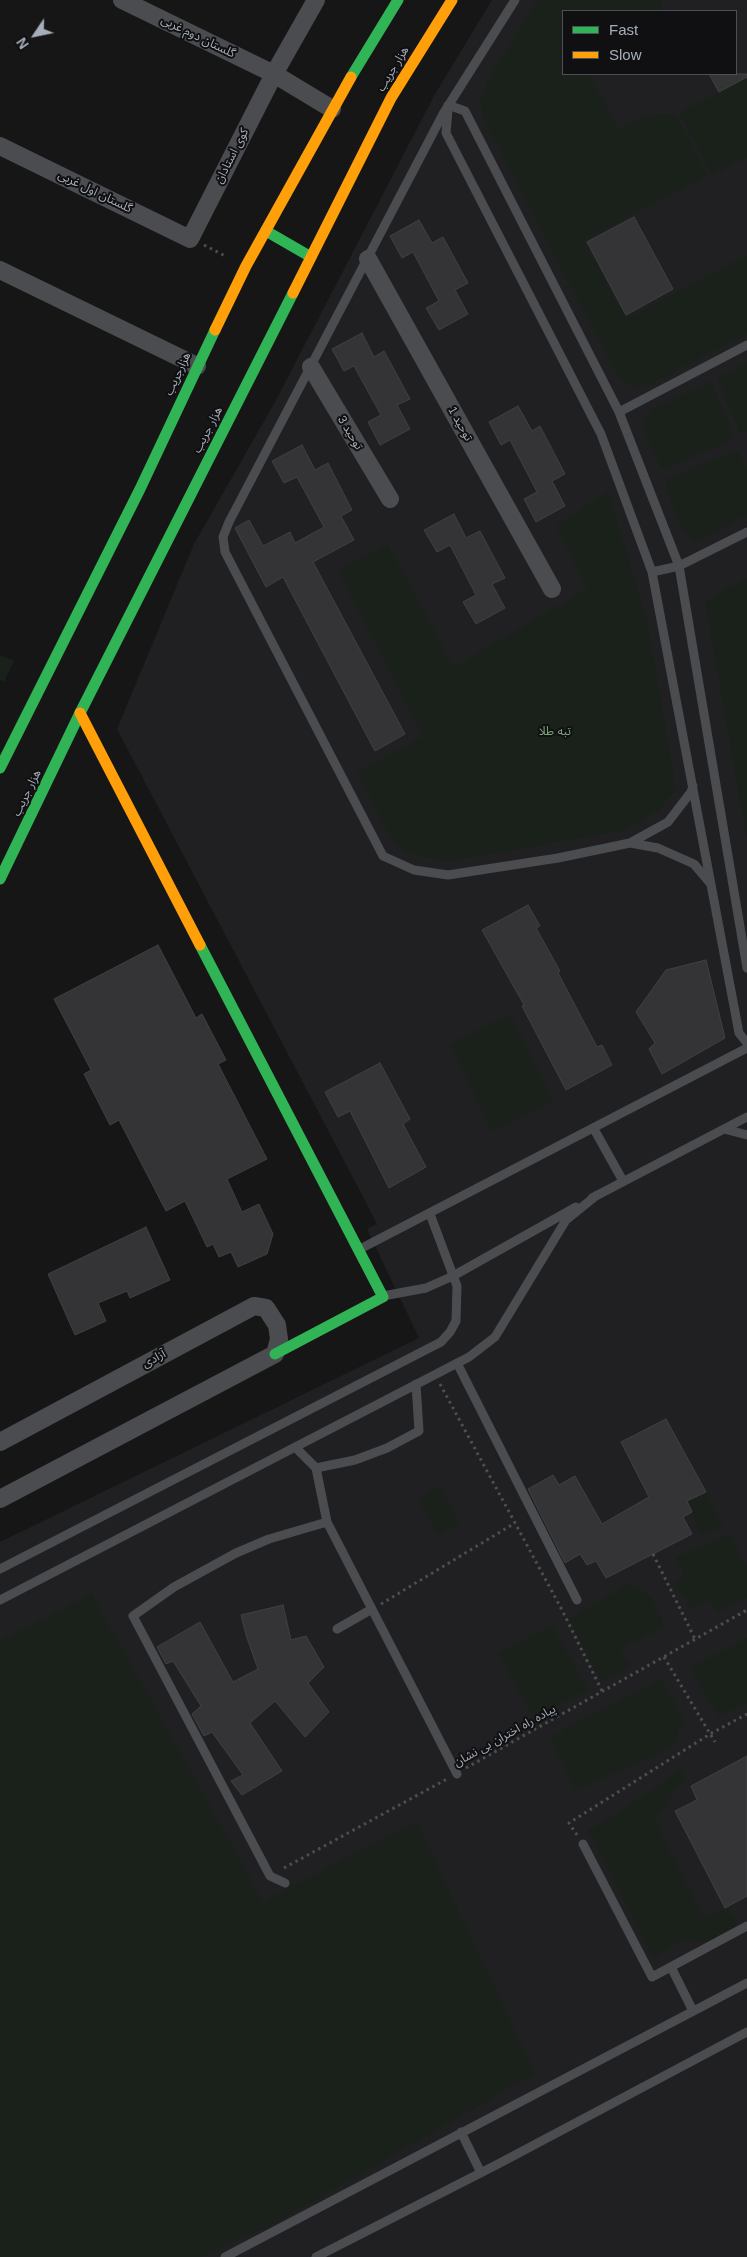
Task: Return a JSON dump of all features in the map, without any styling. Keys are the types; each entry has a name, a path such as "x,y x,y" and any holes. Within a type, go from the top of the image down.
{"main road":[{"name":"هزارجریب","path":"0,768 140,489 246,266 332,109 398,0"},
{"name":"هزار جریب","path":"0,879 80,713 391,98 452,0"},
{"path":"266,230 311,257"},
{"path":"80,713 383,1296 275,1354"}],"street":[{"name":"گلستان دوم غربی","path":"122,0 274,74"},
{"name":"کوی استادان","path":"190,239 274,74 316,0"},
{"path":"274,74 332,109"},
{"name":"گلستان اول غربی","path":"0,146 190,239"},
{"name":"توحید 1","path":"368,259 552,589"},
{"path":"0,270 197,366"},
{"name":"توحید 3","path":"311,368 390,499"},
{"name":"آزادی","path":"0,1442 254,1306 266,1308 277,1325 279,1339 275,1354"},
{"path":"0,1499 275,1354"}],"lane":[{"path":"515,0 448,105 229,522 223,537 225,552 383,856 414,870 448,875 558,858 630,843 668,822 691,792 693,786"},
{"path":"448,105 465,111 619,412 679,566 747,968"},
{"path":"448,105 446,133 601,434 652,572 739,1033 747,1043"},
{"path":"619,412 747,345"},
{"path":"652,572 679,566 747,532"},
{"path":"630,843 658,848 694,864 711,885"},
{"path":"360,1249 747,1048"},
{"path":"383,1296 426,1288 453,1276 597,1195 747,1117"},
{"path":"594,1129 623,1181"},
{"path":"724,1129 747,1135"},
{"path":"0,1600 457,1364 495,1337 566,1220 597,1195"},
{"path":"0,1568 442,1342 456,1321 457,1286 430,1214"},
{"path":"457,1364 577,1600"},
{"path":"316,1468 356,1460 387,1448 419,1431 416,1384"},
{"path":"295,1447 316,1468 327,1522 457,1774"},
{"path":"285,1883 270,1876 133,1616 174,1587 236,1553 270,1539 327,1522"},
{"path":"337,1629 372,1609"},
{"path":"583,1844 652,1977 747,1926"},
{"path":"671,1967 693,2011"},
{"path":"225,2257 747,1983"},
{"path":"316,2257 481,2173 747,2032"},
{"path":"461,2132 481,2173"}],"path":[{"path":"190,239 246,266"},
{"path":"435,1375 562,1610 602,1692"},
{"path":"372,1609 515,1523"},
{"path":"653,1554 695,1639"},
{"name":"پیاده راه اختران بی نشان","path":"270,1876 457,1774 747,1610"},
{"path":"664,1657 715,1742"},
{"path":"583,1844 569,1823 710,1734 747,1714"}],"shaded area":[{"path":"492,0 747,0 747,2257 0,2257 0,1542 419,1338 367,1229 377,1224 117,729 194,544 275,402 435,94"}],"green space":[{"path":"537,0 661,0 660,10 562,10 562,75 590,75 619,129 641,118 662,114 676,115 708,175 584,240 626,319 747,255 747,334 648,385 635,388 622,380 615,371 484,121 480,99 488,80"},
{"path":"745,78 747,81 747,157 712,176 679,113"},
{"path":"747,363 747,432 743,434 740,433 717,378"},
{"path":"711,381 733,434 731,440 664,469 661,468 644,432 644,422 651,410"},
{"path":"734,451 739,452 747,470 747,514 701,540 694,541 682,530 665,486 668,479"},
{"name":"تبه طلا","path":"608,492 647,619 676,789 660,809 624,830 446,862 415,855 394,844 357,773 423,736 338,571 388,544 454,667 587,589 556,525"},
{"path":"747,578 747,840 705,601"},
{"path":"0,655 14,661 4,682 0,680"},
{"path":"510,1014 553,1100 492,1131 450,1044"},
{"path":"440,1485 459,1523 438,1534 418,1500"},
{"path":"706,1492 724,1527 700,1533 687,1501"},
{"path":"730,1535 747,1567 747,1598 717,1612 710,1601 692,1610 674,1583 684,1576 676,1557"},
{"path":"629,1584 651,1597 665,1626 620,1650 632,1666 601,1681 568,1619"},
{"path":"92,1594 263,1901 417,1822 535,2073 272,2225 199,2257 0,2257 0,1641"},
{"path":"552,1625 588,1690 533,1718 499,1653"},
{"path":"747,1638 747,1703 719,1717 689,1667"},
{"path":"661,1679 686,1724 679,1730 673,1747 575,1791 550,1737"},
{"path":"679,1768 685,1777 655,1821 704,1918 728,1908 739,1924 705,1942 684,1940 653,1957 588,1831 652,1791"}],"building":[{"path":"747,74 747,77 719,92 710,75"},
{"path":"634,217 673,289 626,315 587,242"},
{"path":"419,220 432,243 443,237 468,283 455,290 468,314 439,330 426,308 439,301 413,252 402,258 390,236"},
{"path":"362,333 374,357 384,351 410,399 397,405 410,429 380,445 368,422 381,415 354,366 344,371 332,349"},
{"path":"518,406 532,431 540,426 565,474 552,481 565,506 536,522 524,499 537,492 510,440 501,445 489,422"},
{"path":"302,445 315,470 328,463 352,510 341,516 354,540 313,562 405,734 375,751 283,577 266,587 235,528 249,520 263,546 290,532 295,543 324,527 297,477 284,483 272,461"},
{"path":"454,514 466,538 480,531 505,578 492,584 505,608 476,624 463,602 476,595 450,545 437,552 424,530"},
{"path":"528,905 540,926 536,928 560,971 558,973 597,1047 602,1045 612,1065 566,1090 522,1006 524,1005 482,930"},
{"path":"158,945 196,1018 202,1014 226,1060 218,1064 267,1159 227,1179 242,1212 259,1204 273,1234 267,1254 238,1267 231,1252 219,1257 213,1244 207,1247 185,1201 166,1211 119,1120 110,1125 84,1074 91,1070 54,999"},
{"path":"706,960 725,1038 662,1074 649,1049 655,1043 636,1012 666,970"},
{"path":"380,1063 410,1119 403,1124 426,1167 389,1188 350,1111 338,1117 325,1092"},
{"path":"146,1227 170,1280 130,1298 127,1291 98,1303 106,1321 75,1335 48,1274"},
{"path":"666,1419 706,1492 687,1501 692,1512 683,1517 692,1534 606,1578 596,1561 587,1565 580,1554 565,1563 528,1489 553,1475 559,1485 575,1476 602,1524 649,1497 621,1442"},
{"path":"283,1605 291,1640 306,1636 324,1667 308,1683 329,1712 305,1737 275,1701 250,1723 282,1771 242,1795 231,1781 243,1775 212,1732 204,1736 192,1714 201,1706 173,1661 166,1664 157,1647 200,1622 233,1682 258,1669 241,1615"},
{"path":"747,1756 747,1896 725,1908 675,1811 697,1800 691,1786"}],"traffic: fast":[{"path":"351,77 398,0"},
{"path":"266,231 311,257"},
{"path":"0,879 80,713 293,293"},
{"path":"0,768 140,489 215,330"},
{"path":"200,945 383,1297 275,1354"}],"traffic: slow":[{"path":"293,293 391,98 452,0"},
{"path":"215,330 246,266 351,77"},
{"path":"80,713 200,945"}]}
